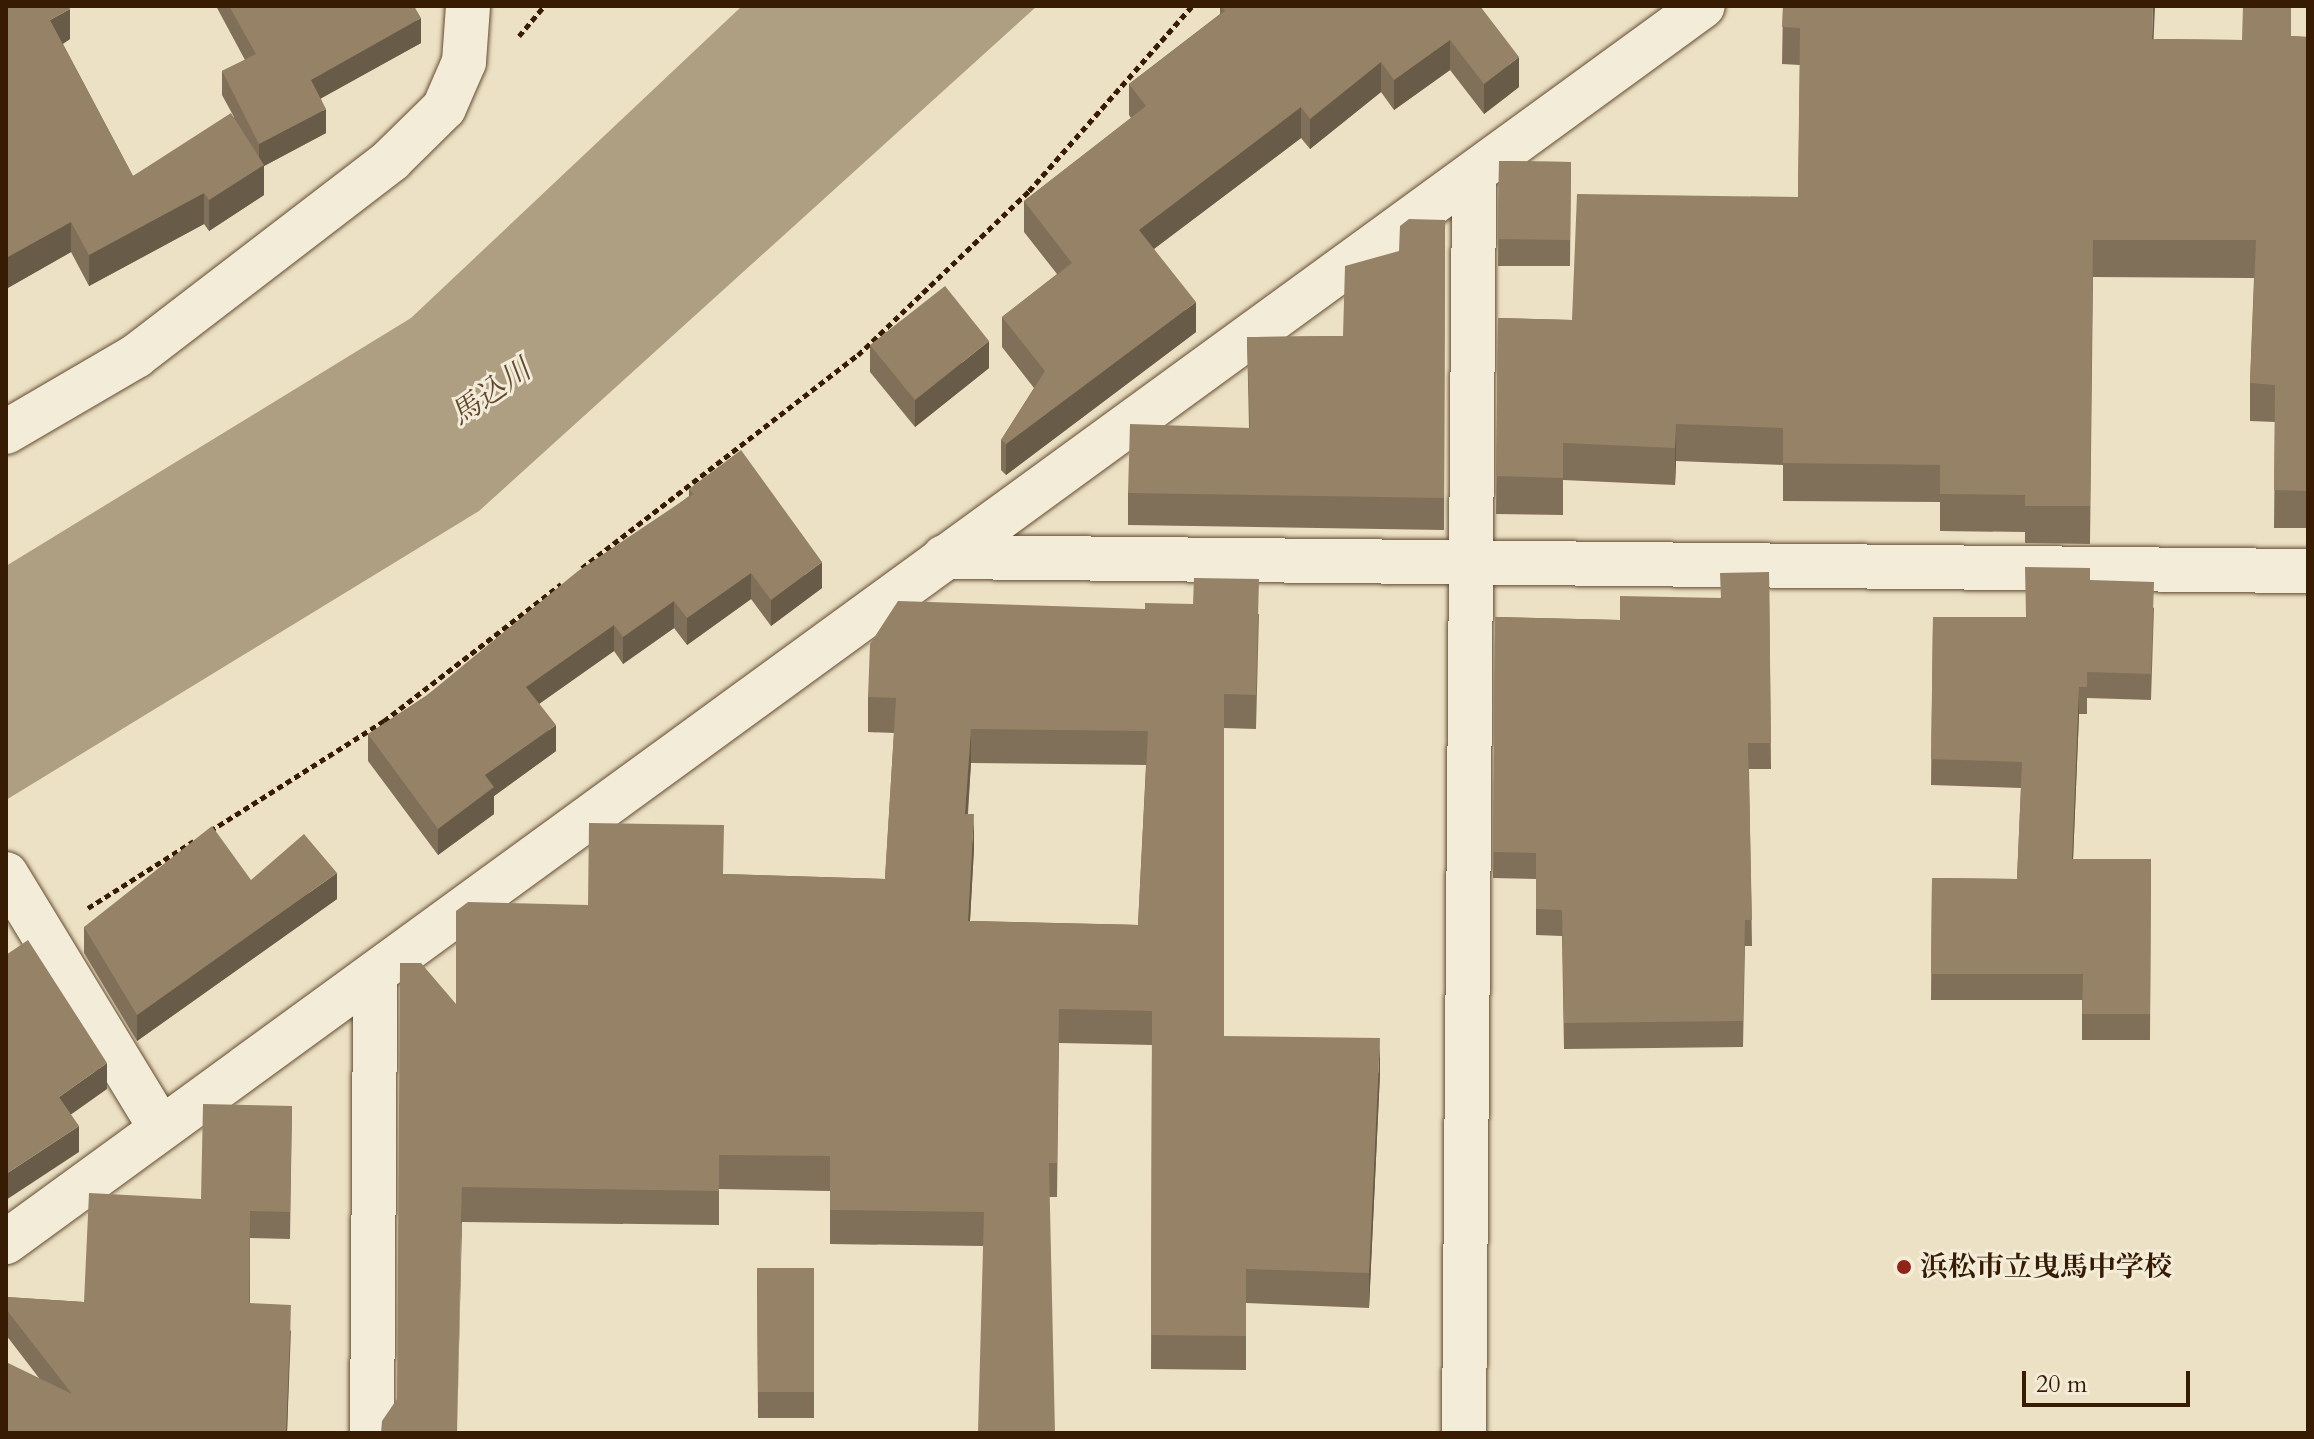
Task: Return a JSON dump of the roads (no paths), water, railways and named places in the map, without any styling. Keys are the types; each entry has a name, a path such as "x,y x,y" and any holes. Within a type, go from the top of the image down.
{"street":[{"path":"6,432 136,356 391,160 444,108 464,62 468,6"},
{"path":"6,1242 1703,6"},
{"path":"1464,1433 1474,174"},
{"path":"944,557 1470,565 2308,571"},
{"path":"6,874 35,931 160,1127"},
{"path":"372,1433 375,974"}],"water":[{"name":"馬込川","path":"742,6 1037,6 479,511 6,800 6,566 411,318"}],"place":[{"name":"浜松市立曳馬中学校","path":"1904,1267"}]}
